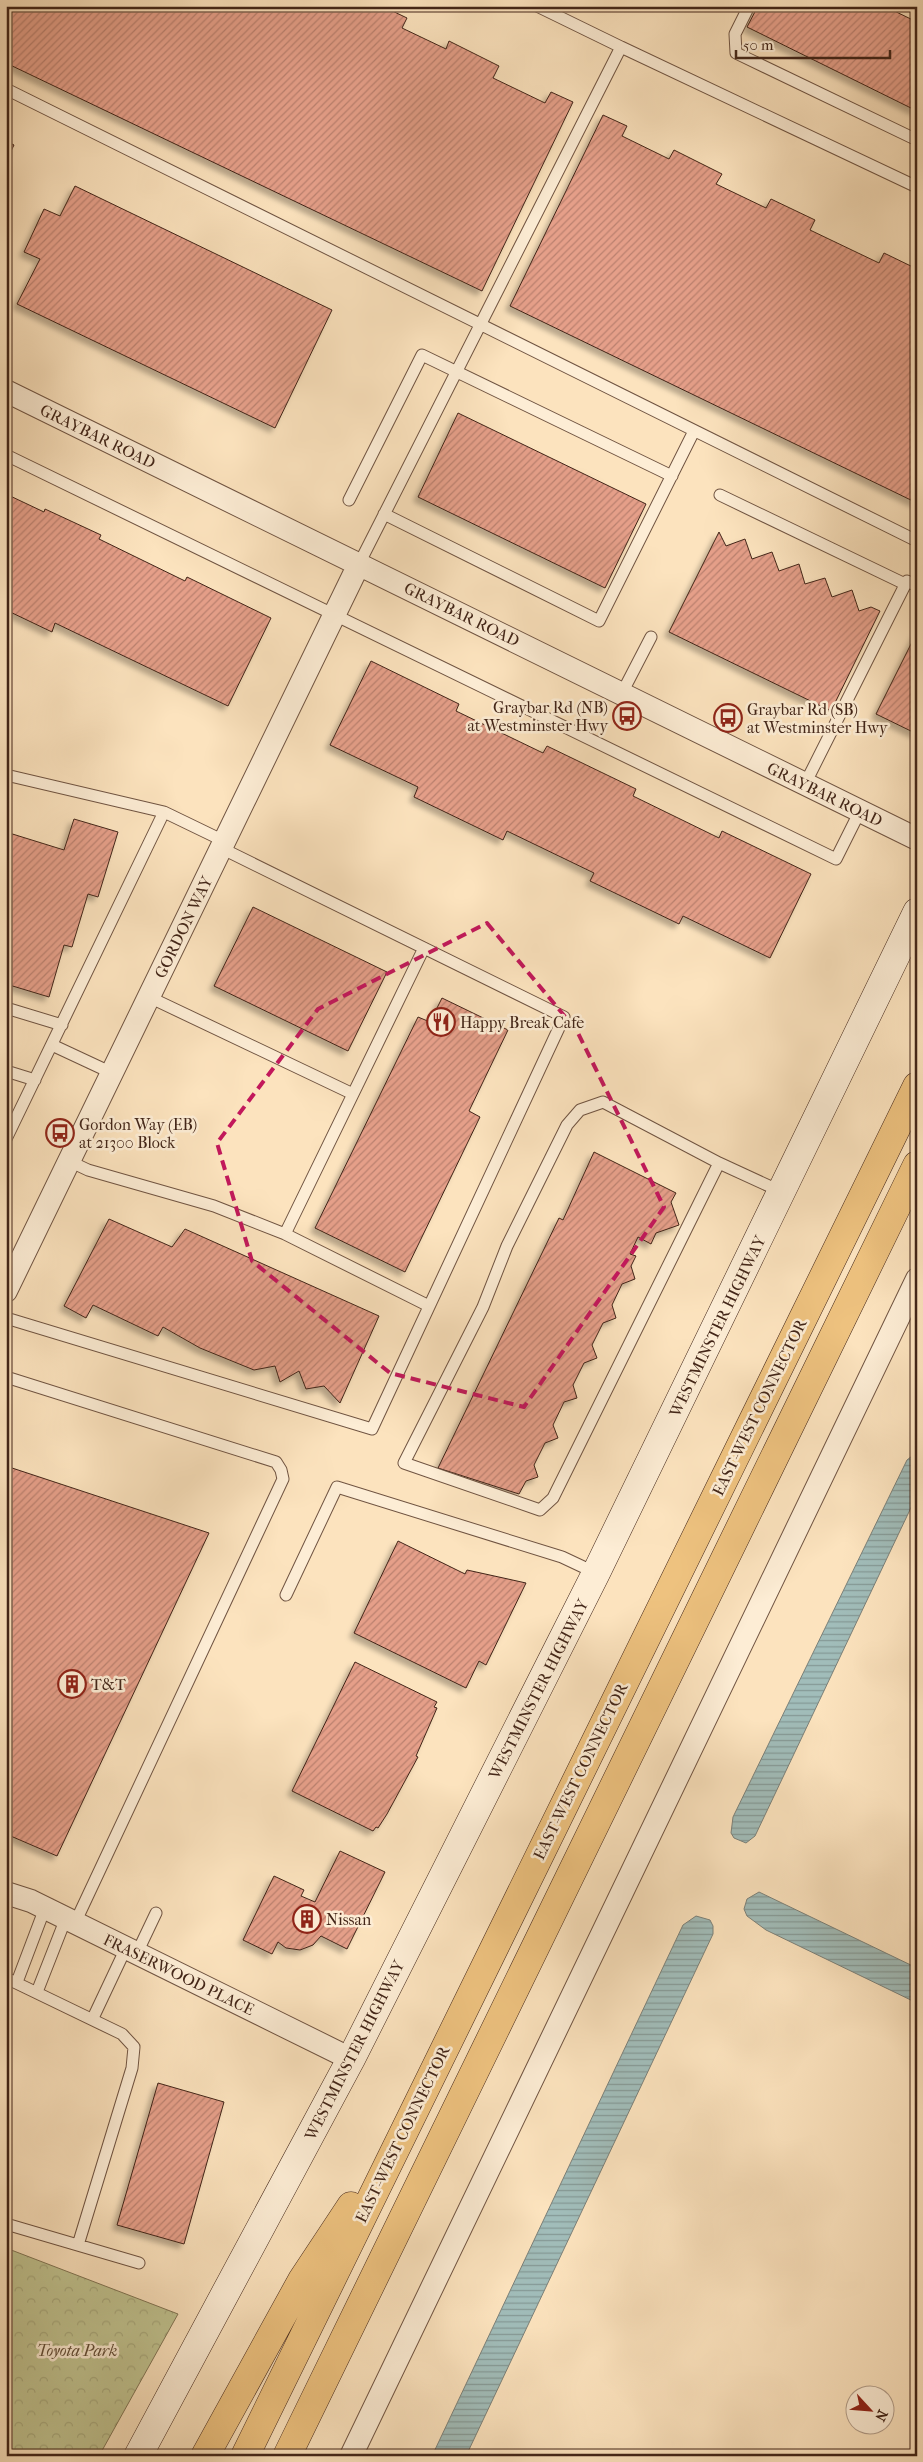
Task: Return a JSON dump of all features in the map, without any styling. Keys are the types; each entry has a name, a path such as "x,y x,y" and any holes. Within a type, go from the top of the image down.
{"highway":[{"name":"EAST-WEST CONNECTOR","path":"245,2456 917,1086"},
{"path":"287,2456 917,1165"},
{"path":"205,2456 302,2280 416,2106"}],"main road":[{"name":"WESTMINSTER HIGHWAY","path":"138,2456 351,2059 596,1573 917,912"}],"street":[{"name":"GRAYBAR ROAD","path":"6,391 917,839"},
{"name":"GORDON WAY","path":"6,1291 359,564"},
{"path":"351,2456 917,1279"},
{"name":"FRASERWOOD PLACE","path":"6,1893 70,1920 351,2059"}],"lane":[{"path":"537,6 917,187"},
{"path":"749,6 735,34 736,53 917,140"},
{"path":"359,564 620,47"},
{"path":"6,89 917,541"},
{"path":"349,500 422,355 672,476"},
{"path":"384,514 599,621 694,431"},
{"path":"6,455 836,859 860,811"},
{"path":"720,495 911,585 805,784"},
{"path":"622,693 651,637"},
{"path":"6,775 164,812 223,845 564,1017 372,1429 6,1318"},
{"path":"6,1139 164,812"},
{"path":"285,1234 424,948"},
{"path":"148,998 353,1094"},
{"path":"6,1008 62,1025"},
{"path":"52,1045 112,1073"},
{"path":"6,1071 35,1080"},
{"path":"719,1163 553,1498 540,1510 404,1463 483,1307 507,1246 567,1124 580,1110 603,1102 719,1163 782,1192"},
{"path":"69,1161 88,1170 214,1206 285,1234 429,1306"},
{"path":"6,1377 276,1462 281,1470 283,1479 37,1992"},
{"path":"286,1595 337,1487 562,1557 596,1573"},
{"path":"45,1908 12,1980 93,2018 122,2034 134,2047 132,2068 78,2245"},
{"path":"93,2018 131,1951 156,1913"},
{"path":"6,2224 139,2263"}],"highlighted area":[{"path":"487,923 577,1031 664,1207 524,1407 390,1373 252,1261 217,1143 318,1009"}],"green space":[{"name":"Toyota Park","path":"6,2248 178,2314 99,2456 6,2456"}],"water":[{"path":"912,1456 917,1456 917,1495 755,1836 746,1843 734,1838 731,1833 733,1817 907,1460"},
{"path":"759,1892 917,1968 917,2003 766,1930 747,1916 744,1909 747,1899"},
{"path":"696,1916 710,1920 713,1926 713,1934 466,2456 432,2456 683,1925"}],"building":[{"path":"6,6 382,6 407,18 402,28 446,49 449,41 499,66 493,78 545,103 551,92 573,102 482,291 6,63"},
{"path":"758,6 884,6 917,22 917,111 747,27"},
{"path":"603,115 627,126 622,136 669,159 674,150 722,174 716,184 766,208 771,199 815,220 810,230 879,263 884,253 917,269 917,503 510,306"},
{"path":"6,141 14,145 6,161"},
{"path":"75,186 332,310 275,428 17,304 40,259 24,252 44,209 60,216"},
{"path":"458,413 646,504 605,588 418,497"},
{"path":"6,494 44,512 45,509 101,535 99,539 185,581 187,577 271,618 228,706 55,623 52,632 6,610"},
{"path":"719,532 726,546 745,539 752,559 772,552 779,571 799,564 805,584 825,578 832,597 852,590 859,611 871,607 880,611 831,711 669,632"},
{"path":"917,632 917,734 876,714"},
{"path":"371,661 459,704 456,711 543,753 547,746 636,789 633,796 719,838 722,831 811,874 770,958 683,916 679,924 590,881 594,873 507,831 503,840 414,797 418,787 330,745"},
{"path":"74,819 118,832 98,897 88,894 72,947 64,945 49,997 6,984 6,832 64,850"},
{"path":"253,907 387,972 348,1051 214,986"},
{"path":"442,998 508,1030 469,1111 480,1117 405,1272 315,1228 418,1017 430,1022"},
{"path":"594,1152 676,1193 671,1202 679,1225 656,1233 651,1244 638,1237 630,1254 636,1256 631,1266 635,1279 622,1284 612,1305 616,1318 603,1323 592,1345 597,1358 584,1363 573,1385 577,1398 564,1402 553,1425 558,1438 545,1443 534,1465 538,1477 526,1481 519,1494 438,1468 559,1218 563,1220"},
{"path":"109,1219 172,1247 185,1229 379,1316 340,1403 324,1386 306,1389 299,1371 280,1382 275,1366 254,1370 200,1348 163,1327 158,1336 93,1305 86,1318 64,1306"},
{"name":"T&T","path":"6,1466 209,1533 57,1856 6,1834"},
{"path":"398,1541 465,1574 467,1570 526,1583 486,1665 479,1661 466,1688 354,1633"},
{"path":"355,1662 437,1702 434,1707 437,1708 416,1756 418,1757 387,1814 378,1828 376,1827 373,1831 292,1791"},
{"name":"Nissan","path":"340,1851 385,1872 347,1949 321,1936 313,1945 300,1950 286,1948 278,1942 272,1954 243,1940 274,1876 304,1890 301,1896 315,1902"},
{"path":"158,2083 224,2102 184,2244 117,2225"}],"place":[{"name":"Graybar Rd (NB) at Westminster Hwy","path":"627,716"},
{"name":"Graybar Rd (SB) at Westminster Hwy","path":"728,718"},
{"name":"Happy Break Cafe","path":"441,1022"},
{"name":"Gordon Way (EB) at 21300 Block","path":"60,1133"},
{"name":"T&T","path":"72,1684"},
{"name":"Nissan","path":"307,1919"}]}
